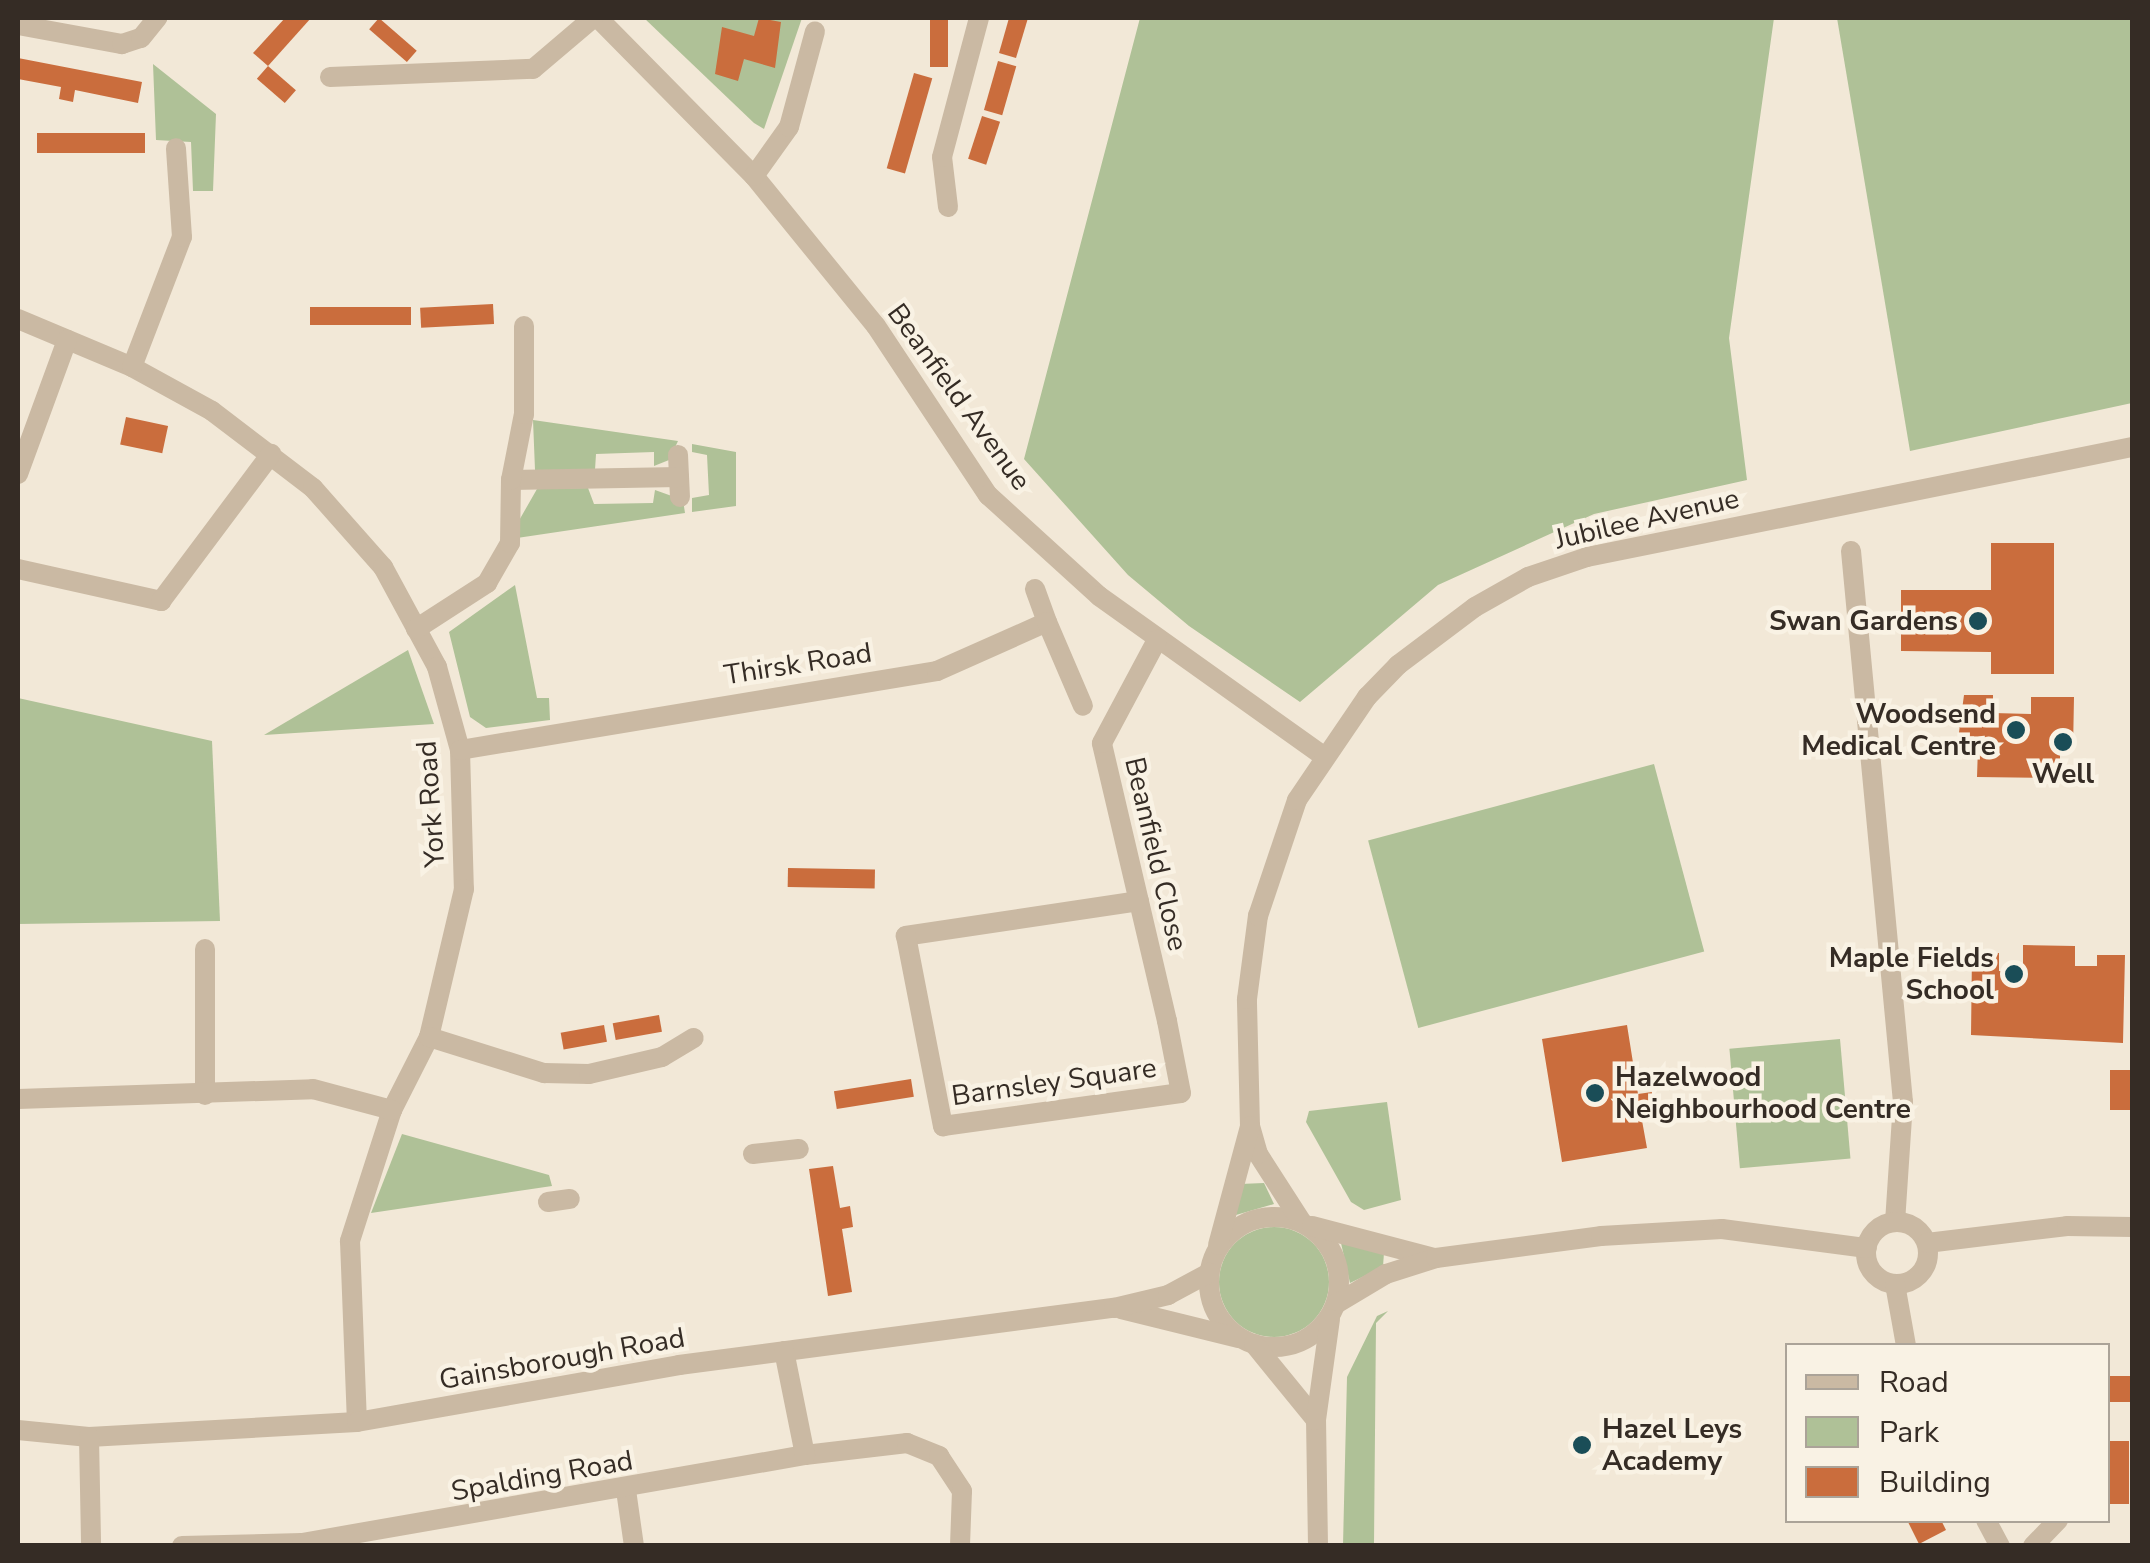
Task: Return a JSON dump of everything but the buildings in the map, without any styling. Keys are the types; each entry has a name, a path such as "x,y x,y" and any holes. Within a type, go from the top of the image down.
{"street":[{"path":"18,25 122,44 141,38 157,18"},
{"path":"330,77 533,69 596,18"},
{"name":"Beanfield Avenue","path":"596,18 754,176 876,326 988,495 1044,549 1158,640 1323,756"},
{"path":"948,208 942,157 979,18"},
{"path":"754,176 789,127 815,31"},
{"path":"132,367 182,237 176,148"},
{"name":"York Road","path":"18,319 132,367 212,411 271,454 350,522 437,667 460,750 464,889 428,1038 392,1110 350,1241 357,1422"},
{"path":"416,629 486,584 510,543 511,480 524,414 524,326"},
{"path":"18,474 67,340"},
{"name":"Jubilee Avenue","path":"1304,1223 1258,1154 1250,1126 1248,999 1258,916 1276,850 1323,756 1398,665 1528,577 1654,540 2132,446"},
{"path":"18,569 161,601 271,454"},
{"path":"511,480 679,476"},
{"path":"1851,551 1904,1102 1895,1222"},
{"path":"1035,589 1082,706"},
{"name":"Thirsk Road","path":"460,750 937,670 1047,622"},
{"name":"Beanfield Close","path":"1158,640 1102,743 1182,1093"},
{"name":"Barnsley Square","path":"1139,901 906,936 943,1126 1182,1093"},
{"path":"205,949 205,1095"},
{"path":"428,1038 544,1073 589,1074 662,1057 694,1038"},
{"path":"18,1099 313,1089 392,1110"},
{"name":"Jubilee Avenue","path":"1218,1248 1250,1126"},
{"path":"753,1154 800,1149"},
{"path":"548,1202 570,1199"},
{"path":"1316,1420 1247,1341 1218,1317 1209,1274 1218,1248 1246,1222 1264,1217 1304,1223 1436,1258"},
{"path":"1895,1284 1922,1272 1927,1243 1914,1227 1895,1222 1876,1230 1867,1248 1870,1268 1895,1284 1905,1343"},
{"path":"1304,1223 1336,1260 1334,1308 1316,1420 1318,1546"},
{"path":"1927,1243 2067,1226 2132,1227"},
{"path":"1247,1341 1305,1340 1334,1308 1386,1274 1436,1258 1601,1236 1722,1229 1867,1248"},
{"name":"Gainsborough Road","path":"18,1430 88,1438 357,1422 784,1352 1114,1308 1168,1295 1209,1274"},
{"name":"Gainsborough Road","path":"1114,1308 1247,1341"},
{"path":"784,1352 805,1455"},
{"path":"88,1438 91,1546"},
{"name":"Spalding Road","path":"182,1546 302,1544 626,1490 805,1455 907,1443 939,1456 962,1491 960,1546"},
{"path":"626,1490 634,1546"},
{"path":"1988,1523 2000,1546"},
{"path":"2033,1546 2055,1523"}],"green space":[{"path":"644,18 802,18 764,129 754,123"},
{"path":"1140,18 1774,18 1729,338 1747,480 1594,514 1438,585 1300,702 1189,626 1128,575 1024,459"},
{"path":"1837,18 2132,18 2132,403 1910,451"},
{"path":"153,64 216,114 213,191 193,191 191,142 156,140"},
{"path":"533,420 678,441 669,460 654,466 654,452 596,454 595,470 535,470"},
{"path":"692,444 736,452 736,506 692,512 692,498 709,495 707,455 692,452"},
{"path":"588,488 594,504 653,503 655,490 683,500 685,513 517,538 517,524 537,489"},
{"path":"515,585 537,698 549,698 550,720 486,728 470,717 449,632"},
{"path":"408,650 434,724 264,735"},
{"path":"18,698 212,741 220,921 18,924"},
{"path":"1654,764 1704,951 1418,1028 1368,841"},
{"path":"1840,1039 1850,1159 1740,1168 1729,1049"},
{"path":"1387,1102 1401,1200 1364,1210 1351,1202 1306,1122 1309,1111"},
{"path":"402,1134 549,1175 552,1186 371,1213"},
{"path":"1264,1183 1274,1204 1236,1215 1240,1184"},
{"path":"1274,1227 1295,1232 1313,1243 1324,1261 1329,1282 1324,1303 1313,1321 1295,1332 1274,1337 1253,1332 1235,1321 1224,1303 1219,1282 1224,1261 1235,1243 1253,1232"},
{"path":"1341,1243 1384,1252 1383,1267 1350,1283"},
{"path":"1388,1311 1376,1323 1374,1545 1343,1545 1347,1377 1377,1316"}],"place":[{"name":"Swan Gardens","path":"1978,621"},
{"name":"Woodsend Medical Centre","path":"2016,730"},
{"name":"Well","path":"2063,742"},
{"name":"Maple Fields School","path":"2014,974"},
{"name":"Hazelwood Neighbourhood Centre","path":"1595,1093"},
{"name":"Hazel Leys Academy","path":"1582,1445"}]}
